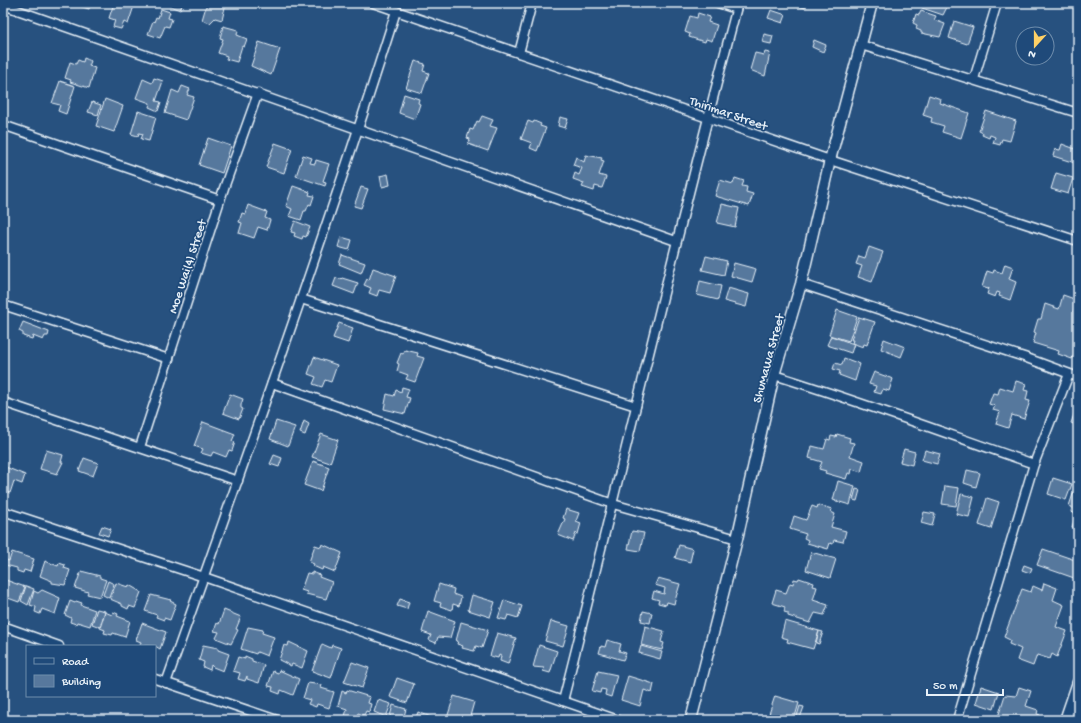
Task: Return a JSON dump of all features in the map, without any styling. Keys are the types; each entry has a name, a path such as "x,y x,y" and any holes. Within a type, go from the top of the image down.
{"street":[{"name":"Thirimar Street","path":"373,3 830,160 1078,241"},
{"path":"519,53 532,3"},
{"path":"563,701 613,504 707,117 737,6 718,3"},
{"name":"ShuMaWa Street","path":"691,720 737,539 774,375 801,284 830,160 872,3"},
{"path":"974,79 997,3"},
{"path":"3,5 258,93 676,241"},
{"path":"166,683 301,299 359,129 396,11"},
{"path":"861,45 974,79 1078,113"},
{"name":"Moe Wai(4) Street","path":"140,447 220,200 258,93"},
{"path":"3,125 220,200"},
{"path":"801,284 1024,357 1078,377"},
{"path":"301,299 636,406"},
{"path":"3,305 169,359"},
{"path":"957,720 1034,464 1069,374"},
{"path":"774,375 855,400 917,424 1034,464"},
{"path":"272,383 613,504 737,539"},
{"path":"3,402 238,481"},
{"path":"3,511 204,577 618,720"},
{"path":"3,626 56,645"},
{"path":"156,679 277,720"},
{"path":"1065,720 1078,682"}],"building":[{"path":"76,3 91,3 89,9 76,5"},
{"path":"114,3 135,3 128,24 124,22 121,29 113,27 115,20 109,18"},
{"path":"167,3 183,3 180,10 167,5"},
{"path":"207,3 226,3 222,20 215,18 210,23 202,20"},
{"path":"787,3 806,3 805,8"},
{"path":"923,3 949,3 943,15 922,8"},
{"path":"161,9 170,12 168,18 172,19 169,27 165,26 160,38 148,34 153,21 154,22 156,17 158,18"},
{"path":"771,10 786,15 783,23 768,18"},
{"path":"921,11 936,16 934,20 945,24 940,37 921,33 921,31 916,29 917,25 913,23 916,14 919,15"},
{"path":"698,13 710,17 708,22 717,25 712,41 706,39 705,42 689,37 690,34 685,32 690,16 697,18"},
{"path":"954,21 973,27 967,44 949,38"},
{"path":"223,26 238,30 237,35 247,39 244,47 242,46 237,62 226,59 227,56 218,53 223,39 220,38"},
{"path":"764,34 773,36 771,44 762,42"},
{"path":"814,40 826,45 823,52 812,47"},
{"path":"259,42 280,49 271,75 251,66"},
{"path":"765,52 770,53 765,76 750,70 755,53 764,55"},
{"path":"84,58 91,61 89,66 95,68 89,88 70,82 71,80 65,78 70,62 76,64 78,60 83,62"},
{"path":"415,61 425,64 423,71 429,73 422,93 406,88"},
{"path":"154,78 163,81 156,101 161,102 158,111 149,107 150,103 136,98 143,79 152,83"},
{"path":"60,81 75,86 66,114 58,111 60,105 52,103"},
{"path":"182,86 190,89 187,95 194,97 186,120 165,113 172,90 179,93"},
{"path":"404,94 419,99 418,103 420,104 415,119 399,113"},
{"path":"929,95 941,99 940,103 969,113 961,138 942,132 944,126 931,122 932,118 923,115"},
{"path":"105,99 123,106 114,132 96,126"},
{"path":"92,102 101,105 98,115 88,112"},
{"path":"138,111 156,117 149,141 141,139 143,134 139,133 138,136 131,134"},
{"path":"986,111 1016,121 1010,141 1002,139 1000,145 993,143 995,137 990,135 989,138 982,135 983,133 979,131"},
{"path":"482,116 493,120 490,126 497,128 488,151 468,144 470,139 467,138 470,129 473,130 477,121 479,122"},
{"path":"560,117 568,119 565,128 558,126"},
{"path":"528,121 533,123 534,121 541,124 540,126 546,128 537,151 530,148 532,143 521,139"},
{"path":"208,138 231,146 222,173 199,165"},
{"path":"275,143 292,149 284,173 266,167"},
{"path":"1062,144 1078,150 1075,163 1053,156 1055,149 1060,150"},
{"path":"303,155 312,158 310,163 315,164 316,160 329,164 323,181 326,182 325,186 296,176"},
{"path":"586,155 602,158 601,160 604,161 599,175 606,177 602,188 595,186 594,191 582,187 584,183 573,179 575,173 579,175 582,168 573,165 576,157 584,162"},
{"path":"1056,173 1073,178 1068,194 1051,189"},
{"path":"388,174 390,185 382,187 380,176"},
{"path":"735,178 744,181 742,186 747,187 746,192 753,194 749,206 715,196 720,180 733,184"},
{"path":"293,186 310,192 309,195 314,196 311,205 309,204 306,211 304,211 301,220 289,216 292,209 286,206"},
{"path":"361,187 368,189 361,208 354,206"},
{"path":"722,204 739,208 735,227 717,223"},
{"path":"248,205 267,212 265,218 270,220 267,230 258,227 254,238 239,233 242,223 239,222 242,213 245,214"},
{"path":"295,221 310,227 306,237 303,236 302,239 294,236 295,233 291,232"},
{"path":"341,237 352,240 349,250 338,247"},
{"path":"869,247 883,252 872,282 858,277 862,266 856,264 859,256 865,258"},
{"path":"342,255 365,263 361,273 339,264"},
{"path":"706,256 727,261 724,275 702,270"},
{"path":"734,263 756,269 752,282 731,276"},
{"path":"1005,264 1013,267 1009,279 1016,282 1010,300 999,296 1000,293 997,292 995,297 987,294 989,288 982,287 987,271 993,273 994,270 1002,273"},
{"path":"373,268 396,276 390,293 379,290 377,296 369,293 371,288 364,285 367,279 369,280"},
{"path":"336,278 342,278 358,283 354,294 333,286"},
{"path":"700,281 721,286 718,300 697,295"},
{"path":"728,288 749,294 746,307 724,301"},
{"path":"1063,295 1077,300 1073,312 1078,314 1078,357 1073,356 1072,359 1058,354 1059,351 1033,343 1036,333 1034,332 1038,319 1041,319 1045,304 1059,309"},
{"path":"837,310 857,317 849,341 829,335"},
{"path":"859,317 875,322 867,345 864,344 863,347 852,343 853,340 851,340"},
{"path":"23,322 49,332 48,336 45,336 43,340 33,336 32,339 23,336 23,333 19,331"},
{"path":"339,323 353,328 348,343 333,338"},
{"path":"831,336 854,344 851,353 827,345"},
{"path":"884,339 905,347 901,357 881,349"},
{"path":"405,350 418,353 417,356 424,358 415,382 406,379 408,375 397,371 399,364 397,363 401,353 403,354"},
{"path":"314,357 337,365 331,382 325,380 322,387 313,384 316,377 308,374"},
{"path":"844,358 860,364 855,381 839,375 840,371 833,369 835,363 842,365"},
{"path":"874,372 893,379 889,391 883,389 881,394 874,392 876,386 869,384"},
{"path":"1016,381 1026,384 1024,390 1028,391 1026,400 1030,401 1024,419 1012,415 1008,428 996,424 1000,412 993,410 995,406 989,404 993,393 998,394 1000,387 1013,391"},
{"path":"402,387 409,389 406,397 410,398 405,414 384,409 387,394 394,396 396,390 401,392"},
{"path":"230,394 243,399 241,408 243,409 239,419 223,413"},
{"path":"1078,406 1078,426 1071,423"},
{"path":"276,421 295,427 288,446 270,439"},
{"path":"304,421 309,424 305,435 300,433"},
{"path":"203,422 235,434 232,441 235,442 232,451 229,450 226,457 213,452 211,456 201,453 203,449 194,446"},
{"path":"321,434 338,440 330,463 312,457"},
{"path":"837,434 850,438 849,442 854,443 850,456 864,461 861,472 852,469 851,474 848,473 846,479 825,473 826,471 819,469 822,462 809,458 812,446 824,449 827,439 830,440 831,436 836,437"},
{"path":"904,449 915,452 912,465 900,462"},
{"path":"46,450 63,455 61,462 63,462 57,474 40,469"},
{"path":"925,450 940,454 937,464 922,460"},
{"path":"274,455 282,458 279,467 270,464"},
{"path":"84,458 98,463 93,476 79,471"},
{"path":"313,461 329,467 321,491 304,485"},
{"path":"3,466 25,475 22,484 14,481 10,493 3,491"},
{"path":"967,470 980,473 976,487 964,483"},
{"path":"1053,478 1072,484 1066,500 1048,494"},
{"path":"838,481 855,486 850,505 833,500"},
{"path":"1076,485 1078,486 1078,529 1072,527 1076,514 1071,512 1072,507 1069,506"},
{"path":"945,486 959,488 956,506 942,504"},
{"path":"856,489 860,490 857,501 853,500"},
{"path":"961,494 974,497 969,517 956,514"},
{"path":"987,498 999,502 991,529 979,525"},
{"path":"818,505 832,509 831,512 835,514 831,527 846,531 843,542 834,540 833,544 830,543 828,549 807,543 808,540 804,538 806,534 790,529 794,516 806,520 812,506 817,508"},
{"path":"566,509 579,513 576,521 581,523 578,534 576,533 573,541 558,535 565,519 563,518"},
{"path":"924,512 935,514 932,526 921,523"},
{"path":"102,526 111,529 108,536 99,533"},
{"path":"632,531 644,533 640,551 628,549"},
{"path":"322,544 342,553 335,572 323,567 322,570 313,566 314,564 309,562 315,545 321,547"},
{"path":"679,545 693,549 690,562 675,558"},
{"path":"1043,549 1078,561 1077,579 1037,565"},
{"path":"12,552 34,559 30,572 24,570 23,573 17,571 17,568 5,565 7,560 9,561"},
{"path":"811,552 836,559 830,578 806,570"},
{"path":"45,561 58,566 59,563 65,565 64,568 70,570 65,585 52,583 52,581 40,576"},
{"path":"1024,565 1032,568 1030,573 1022,570"},
{"path":"81,571 100,576 100,578 106,580 100,597 87,594 88,592 75,588"},
{"path":"312,572 320,575 319,577 332,582 326,599 306,594 307,592 301,590 307,573 312,574"},
{"path":"658,578 680,584 674,604 667,602 666,605 658,603 659,600 652,598 654,591 664,594 665,588 655,585"},
{"path":"799,578 814,583 813,586 817,587 813,600 828,605 824,615 815,613 810,623 788,616 788,613 784,612 785,607 772,603 776,590 786,593 790,583 793,584 794,579 798,580"},
{"path":"3,579 25,587 19,602 8,598 7,601 3,600"},
{"path":"108,581 114,584 109,598 103,595"},
{"path":"116,583 128,587 129,585 141,592 135,608 129,606 128,609 122,606 122,604 110,599"},
{"path":"1044,583 1057,588 1053,600 1064,605 1056,627 1067,631 1057,657 1052,654 1050,659 1037,655 1033,666 1017,660 1021,649 1009,644 1010,640 1004,637 1022,589 1031,592 1033,586 1042,590"},
{"path":"439,584 454,589 453,594 461,597 459,606 453,604 452,610 440,606 441,603 434,601"},
{"path":"26,586 34,589 28,605 21,601"},
{"path":"42,590 60,598 55,614 42,609 40,614 35,612 36,607 30,605 34,591 38,593"},
{"path":"151,595 171,600 170,601 176,604 170,620 164,618 164,620 156,617 157,615 145,611"},
{"path":"472,595 495,602 490,617 468,610"},
{"path":"400,599 409,602 407,609 397,606"},
{"path":"504,600 522,606 518,618 508,615 506,620 498,618"},
{"path":"70,601 82,603 81,605 95,610 90,626 77,622 76,624 70,622 71,618 65,615"},
{"path":"97,609 105,611 100,627 92,624"},
{"path":"224,610 241,617 236,629 238,630 231,644 216,638 219,632 214,631 217,623 219,624"},
{"path":"428,611 455,621 450,638 438,637 436,643 429,640 431,635 422,632"},
{"path":"643,611 652,613 650,623 641,621"},
{"path":"105,612 112,615 113,612 118,614 117,616 130,621 125,637 113,633 112,635 104,633 105,630 100,628"},
{"path":"551,621 569,626 563,646 545,641"},
{"path":"785,621 819,631 813,649 787,642 788,639 781,637"},
{"path":"461,622 488,630 482,648 476,646 474,651 462,648 463,646 457,644 458,641 456,641"},
{"path":"142,623 166,632 160,649 156,645 140,645 141,642 136,640"},
{"path":"645,626 664,631 661,642 664,643 662,650 641,645"},
{"path":"248,627 263,630 262,633 274,637 267,656 257,652 256,654 241,649"},
{"path":"819,631 823,632 819,644 816,643"},
{"path":"497,633 516,638 508,664 500,661 501,656 499,655 498,658 490,656"},
{"path":"607,640 621,644 619,651 626,653 623,660 599,653 601,646 605,647"},
{"path":"289,642 308,651 302,668 292,664 291,666 279,660 284,645 288,646"},
{"path":"322,644 331,648 332,645 341,648 331,678 312,671"},
{"path":"203,645 218,648 218,650 229,654 223,671 211,665 210,670 203,667 204,662 199,660"},
{"path":"539,645 557,651 550,673 543,671 544,668 533,667"},
{"path":"641,646 662,652 660,659 639,653"},
{"path":"245,656 252,659 252,661 264,665 259,683 247,679 247,676 245,681 238,679 240,673 233,671 238,657 245,659"},
{"path":"352,662 369,668 362,688 344,682"},
{"path":"279,670 299,679 293,695 281,690 280,694 272,691 273,687 268,686 273,671 278,673"},
{"path":"598,671 617,675 611,697 605,695 606,690 601,689 600,693 592,691"},
{"path":"628,676 654,684 652,693 644,690 640,706 621,700"},
{"path":"397,678 414,684 407,703 390,697"},
{"path":"308,683 322,685 321,688 334,692 329,708 317,704 316,707 308,704 310,700 303,698"},
{"path":"981,686 999,692 994,709 976,703"},
{"path":"1019,687 1031,691 1026,706 1038,710 1037,714 1040,715 1038,720 1002,720 1002,718 998,717 1005,695 1016,696"},
{"path":"347,690 370,697 368,703 371,704 369,712 366,711 364,715 358,713 356,720 344,720 347,709 338,706 342,691 346,693"},
{"path":"454,696 474,702 469,720 447,718"},
{"path":"775,696 799,703 794,720 787,720 769,714"},
{"path":"378,700 391,704 386,717 374,712"},
{"path":"393,705 406,709 403,720 389,720"},
{"path":"800,706 804,707 800,718 797,716"},
{"path":"418,712 439,720 415,720"}]}
